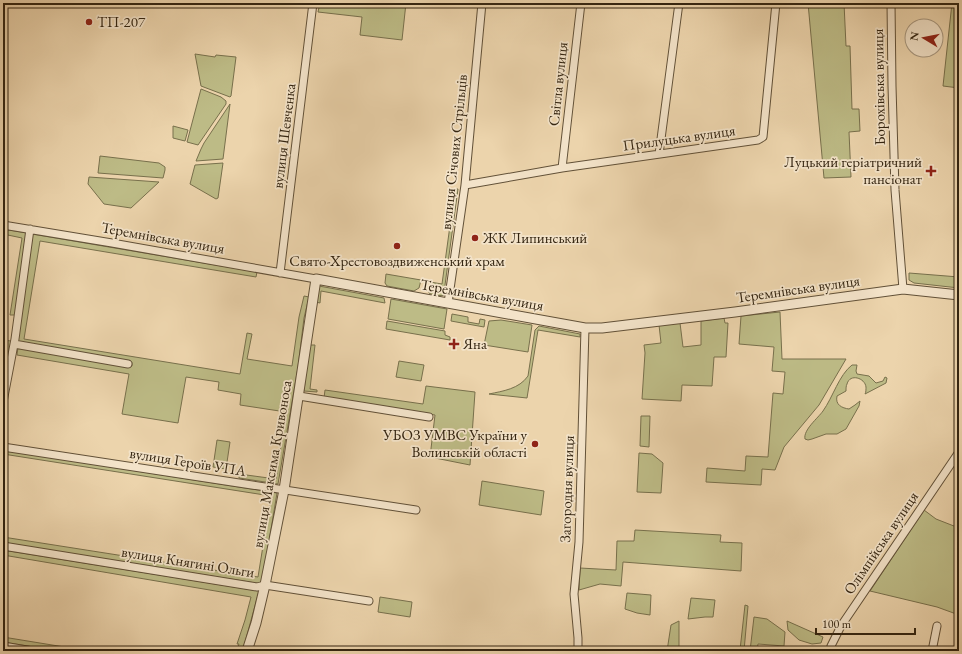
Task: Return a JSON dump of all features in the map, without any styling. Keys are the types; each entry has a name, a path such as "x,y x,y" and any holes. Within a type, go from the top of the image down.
{"street":[{"path":"3,8 4,3"},
{"name":"вулиця Шевченка","path":"280,273 313,3"},
{"name":"вулиця Січових Стрільців","path":"448,303 465,185 482,3"},
{"name":"Світла вулиця","path":"562,168 580,3"},
{"path":"659,154 679,3"},
{"name":"Прилуцька вулиця","path":"465,185 562,168 758,140 762,137 776,3"},
{"name":"Борохівська вулиця","path":"891,3 895,190 903,289"},
{"name":"Теремнівська вулиця","path":"3,225 316,279 585,328 602,328 735,312 903,289 959,294"},
{"path":"3,402 14,344 30,229"},
{"name":"вулиця Максима Кривоноса","path":"247,651 265,585 284,490 316,279"},
{"name":"Загородня вулиця","path":"578,651 574,594 579,542 585,328"},
{"path":"14,344 128,364"},
{"path":"299,396 429,417"},
{"name":"вулиця Героїв УПА","path":"3,447 416,510"},
{"name":"Олімпійська вулиця","path":"830,651 841,626 959,452"},
{"name":"вулиця Княгині Ольги","path":"3,546 257,587 265,585 368,602"},
{"path":"932,651 937,626"},
{"path":"3,646 33,651"}],"shaded area":[{"path":"320,3 406,3 402,40 360,35 362,17 318,12"},
{"path":"808,3 844,3 846,46 850,46 852,109 859,109 860,131 849,132 851,177 824,178"},
{"path":"952,3 959,3 959,88 943,86"},
{"path":"195,54 215,57 216,55 236,57 230,97 201,86"},
{"path":"201,89 221,97 226,101 226,104 198,145 187,142"},
{"path":"230,104 223,159 196,161 204,143"},
{"path":"173,126 188,130 185,141 173,138"},
{"path":"100,156 159,163 165,167 163,178 98,173"},
{"path":"223,163 218,198 216,199 190,184 195,165"},
{"path":"89,177 159,182 131,208 104,204 88,184"},
{"path":"455,189 458,189 445,285 445,295 439,296 429,293 430,282 442,284"},
{"path":"3,229 27,233 15,315 10,315 22,238 3,234"},
{"path":"32,234 257,272 256,277 40,241 24,339 240,374 247,333 252,334 247,359 292,366 299,317 304,296 309,297 304,318 298,367 278,484 239,478 239,474 276,479 286,412 240,405 241,394 218,390 219,382 186,377 178,423 122,414 129,374 17,355 18,347 132,366 132,362 16,341"},
{"path":"909,273 959,277 959,288 914,283 909,280"},
{"path":"386,274 421,280 419,288 414,291 387,286 385,283"},
{"path":"319,286 384,298 385,303 321,291 320,303 316,302"},
{"path":"391,299 447,309 444,329 388,319"},
{"path":"780,312 782,359 846,359 819,405 784,447 775,470 762,469 761,485 706,482 707,468 745,471 746,456 768,457 773,393 783,394 785,372 772,371 774,347 739,344 741,316"},
{"path":"452,314 468,317 468,322 479,324 480,319 485,320 484,327 451,321"},
{"path":"724,318 725,323 728,323 726,357 714,357 712,386 682,385 681,401 642,399 645,353 644,345 661,343 659,325 680,323 683,347 701,345 701,321"},
{"path":"501,320 532,325 528,352 484,345 489,321"},
{"path":"387,321 445,331 445,335 450,337 450,340 386,329"},
{"path":"539,326 580,334 580,337 538,330 527,398 489,394 515,387 528,376 535,330"},
{"path":"3,340 11,341 3,387"},
{"path":"309,345 315,345 310,389 317,390 317,392 304,391"},
{"path":"399,361 424,365 421,381 396,377"},
{"path":"852,365 857,365 857,374 869,376 876,383 883,381 885,377 887,378 886,383 865,394 866,387 863,381 857,378 851,379 847,385 846,391 837,396 838,404 844,408 849,409 860,401 859,406 846,429 837,434 826,434 808,440 805,439 808,428 823,411 843,374"},
{"path":"426,386 475,392 470,465 430,457 435,415 324,398 325,390 423,404"},
{"path":"641,416 650,416 649,447 640,446"},
{"path":"217,440 230,442 226,469 213,467"},
{"path":"3,450 277,493 262,584 3,543 3,537 258,577 271,496 3,454"},
{"path":"639,453 652,454 663,463 661,493 637,492"},
{"path":"482,481 544,491 541,515 479,505"},
{"path":"924,510 936,519 959,528 959,615 937,607 870,591"},
{"path":"635,530 721,535 720,542 742,543 741,571 623,562 621,586 600,584 579,590 580,568 616,570 617,541 634,541"},
{"path":"3,550 259,591 244,646 241,651 236,651 251,597 3,555"},
{"path":"627,593 651,595 650,615 625,609"},
{"path":"380,597 412,602 410,617 378,612"},
{"path":"691,598 715,600 713,617 688,619"},
{"path":"745,605 748,606 744,651 717,651 717,648 740,650"},
{"path":"754,617 767,619 785,632 784,646 758,644 757,651 750,651"},
{"path":"679,621 679,651 667,651 671,625"},
{"path":"787,621 823,637 821,643 812,644 799,640 788,630"},
{"path":"3,637 89,651 58,651 3,642"}],"place":[{"name":"ТП-207","path":"89,22"},
{"name":"Луцький геріатричний пансіонат","path":"931,171"},
{"name":"ЖК Липинський","path":"475,238"},
{"name":"Свято-Хрестовоздвиженський храм","path":"397,246"},
{"name":"Яна","path":"454,344"},
{"name":"УБОЗ УМВС України у Волинськiй області","path":"535,444"}]}
